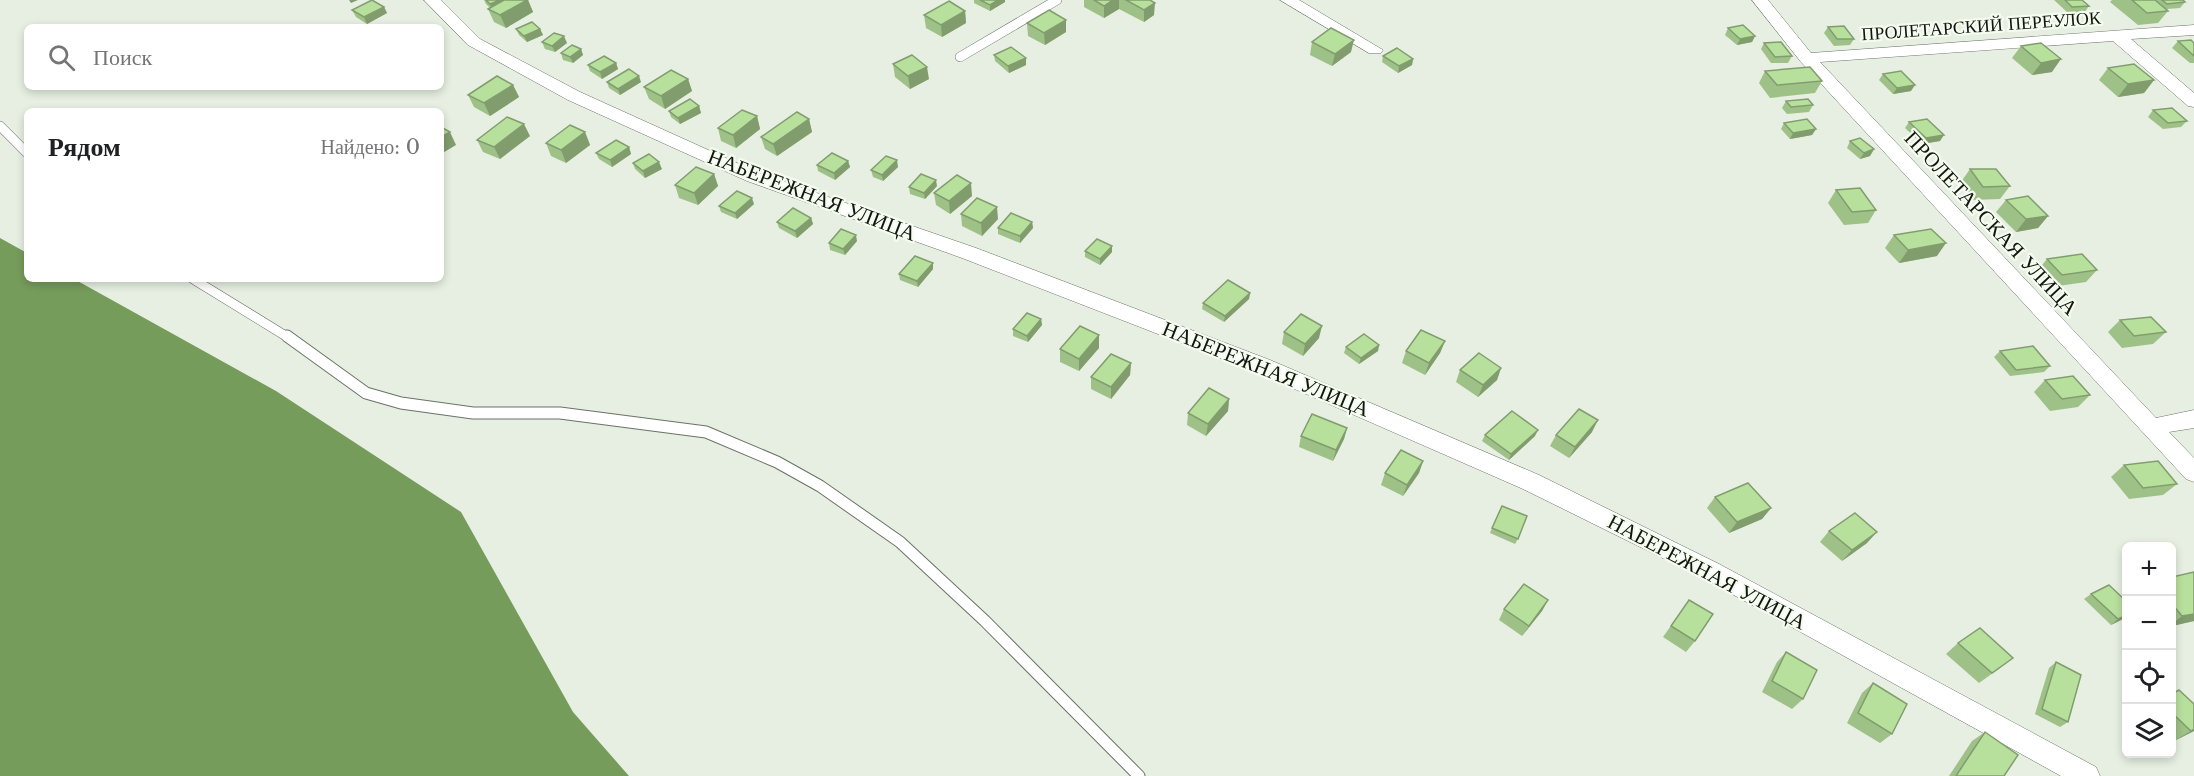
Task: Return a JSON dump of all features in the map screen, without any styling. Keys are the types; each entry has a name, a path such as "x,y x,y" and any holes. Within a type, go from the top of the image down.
{"street":[{"name":"НАБЕРЕЖНАЯ УЛИЦА","path":"432,0 474,42 574,96 753,177 969,253 1263,366 1532,482 1711,571 2087,776"},
{"path":"1288,0 1375,50"},
{"name":"ПРОЛЕТАРСКАЯ УЛИЦА","path":"1760,0 1807,58 2194,473"},
{"name":"ПРОЛЕТАРСКИЙ ПЕРЕУЛОК","path":"1807,58 2194,30"},
{"path":"2117,36 2194,102"},
{"path":"2151,427 2194,419"}],"lane":[{"path":"960,57 1057,0"},
{"path":"0,126 24,150"},
{"path":"198,282 296,342 366,393 400,403 473,412 560,413 706,432 777,462 820,486 900,542 985,621 1139,776"}],"shaded area":[{"path":"0,238 24,251 24,282 79,282 276,391 461,512 573,712 629,776 0,776"}],"building":[{"path":"372,0 384,7 364,17 352,10"},
{"path":"486,0 500,0 490,4"},
{"path":"504,0 527,0 500,15 488,9"},
{"path":"980,0 998,0 990,5"},
{"path":"1094,0 1113,0 1104,6"},
{"path":"1126,0 1150,0 1155,3 1144,10"},
{"path":"2065,0 2082,0 2089,6 2072,7"},
{"path":"2132,0 2155,0 2168,11 2147,13"},
{"path":"2162,0 2183,0 2185,2 2167,4"},
{"path":"949,1 965,11 941,25 924,15"},
{"path":"1049,10 1066,20 1044,33 1027,23"},
{"path":"532,22 540,29 524,36 516,29"},
{"path":"1743,25 1755,36 1740,39 1728,28"},
{"path":"1844,26 1854,39 1837,39 1828,27"},
{"path":"1331,28 1354,40 1335,54 1312,42"},
{"path":"554,33 564,36 552,46 542,42"},
{"path":"2191,40 2194,43 2194,56 2178,41"},
{"path":"1781,42 1792,56 1775,57 1764,43"},
{"path":"2041,43 2061,59 2041,63 2021,46"},
{"path":"572,45 581,49 570,57 561,53"},
{"path":"1011,47 1026,58 1008,66 994,55"},
{"path":"1397,48 1413,59 1399,66 1383,56"},
{"path":"912,55 927,67 908,76 893,64"},
{"path":"604,56 616,63 600,72 588,65"},
{"path":"2134,64 2154,80 2128,84 2108,68"},
{"path":"1810,67 1822,81 1777,85 1765,71"},
{"path":"629,69 639,76 618,89 607,82"},
{"path":"671,70 688,79 661,96 644,87"},
{"path":"1901,71 1915,85 1897,88 1883,74"},
{"path":"497,76 513,85 484,103 468,95"},
{"path":"690,99 699,106 678,118 669,111"},
{"path":"1808,99 1813,105 1791,107 1786,101"},
{"path":"2172,108 2187,121 2168,123 2153,110"},
{"path":"742,110 757,116 733,135 718,128"},
{"path":"797,112 809,119 773,144 761,137"},
{"path":"507,117 524,124 494,147 477,140"},
{"path":"1807,119 1816,129 1793,133 1784,123"},
{"path":"1927,119 1944,135 1926,138 1909,122"},
{"path":"570,125 585,132 561,150 546,143"},
{"path":"1860,138 1874,149 1864,153 1850,141"},
{"path":"616,140 629,147 610,160 596,153"},
{"path":"832,153 848,161 834,173 817,165"},
{"path":"649,154 659,162 643,171 633,163"},
{"path":"886,156 897,160 882,175 871,170"},
{"path":"696,167 714,174 694,193 675,185"},
{"path":"1970,169 1996,169 2010,186 1983,187"},
{"path":"921,174 936,180 924,193 909,187"},
{"path":"957,175 971,183 949,201 934,193"},
{"path":"1860,188 1876,210 1852,212 1836,190"},
{"path":"737,191 752,198 735,213 719,206"},
{"path":"2028,196 2048,216 2026,219 2006,200"},
{"path":"977,198 997,207 981,223 961,214"},
{"path":"793,208 811,218 795,231 777,222"},
{"path":"1011,213 1032,222 1020,236 998,228"},
{"path":"841,229 856,235 843,249 829,243"},
{"path":"1931,229 1946,243 1908,250 1894,235"},
{"path":"1097,239 1112,246 1100,259 1085,251"},
{"path":"2082,254 2097,270 2062,275 2047,259"},
{"path":"915,256 933,263 917,281 899,274"},
{"path":"1228,280 1250,293 1225,316 1203,303"},
{"path":"1027,313 1041,319 1027,336 1013,329"},
{"path":"1301,314 1322,326 1305,344 1284,332"},
{"path":"2151,317 2166,332 2134,336 2120,320"},
{"path":"1080,326 1099,335 1079,359 1060,349"},
{"path":"1421,330 1445,341 1429,363 1406,351"},
{"path":"1364,334 1379,345 1361,358 1346,347"},
{"path":"2033,346 2050,366 2016,370 2000,351"},
{"path":"1479,353 1501,368 1483,385 1460,370"},
{"path":"1111,354 1131,363 1111,387 1091,377"},
{"path":"2073,376 2090,395 2062,399 2045,380"},
{"path":"1209,388 1229,399 1208,424 1188,413"},
{"path":"1579,409 1598,420 1575,447 1556,435"},
{"path":"1512,411 1538,430 1511,454 1485,435"},
{"path":"1312,414 1347,428 1336,450 1301,436"},
{"path":"1401,450 1423,461 1407,485 1385,473"},
{"path":"2158,461 2177,484 2143,488 2124,465"},
{"path":"1748,483 1771,508 1737,522 1715,497"},
{"path":"1502,506 1527,516 1518,539 1492,528"},
{"path":"1855,513 1877,532 1852,550 1829,531"},
{"path":"2194,572 2194,614 2182,616 2176,609 2176,576"},
{"path":"1524,584 1548,600 1529,626 1504,609"},
{"path":"2109,585 2122,597 2122,617 2118,619 2091,594"},
{"path":"1689,600 1713,614 1695,641 1671,626"},
{"path":"1980,628 2013,658 1992,673 1958,643"},
{"path":"1786,652 1817,670 1803,699 1772,681"},
{"path":"2056,662 2081,675 2068,722 2042,709"},
{"path":"1873,683 1907,704 1892,734 1858,713"},
{"path":"2179,690 2194,704 2194,729 2191,731 2176,717 2176,692"},
{"path":"1985,732 2018,755 2004,776 1956,776"}]}
